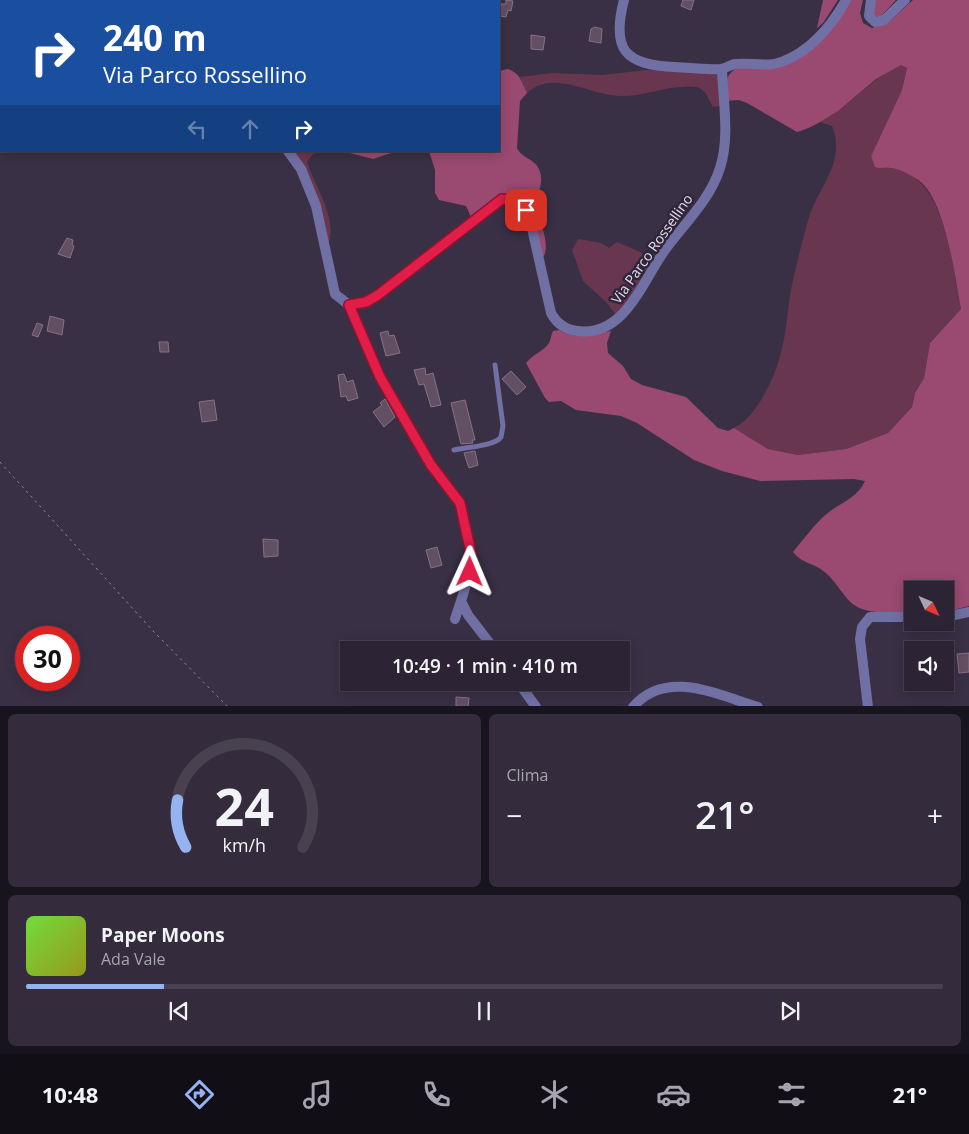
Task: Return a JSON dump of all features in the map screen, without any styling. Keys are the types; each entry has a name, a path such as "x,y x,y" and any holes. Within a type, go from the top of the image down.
{"street":[{"path":"624,0 619,29 620,38 625,51 635,61 650,66 722,69 737,64 758,65 785,61 812,43 825,30 846,0"},
{"path":"871,0 869,16 872,21 878,22 893,12 905,0"},
{"name":"Via Parco Rossellino","path":"349,305 366,302 378,295 496,203 507,198 518,202 529,215 551,313 556,321 567,329 583,332 598,329 612,322 630,306 655,264 699,207 719,171 724,144 722,69"},
{"path":"289,152 301,169 316,206 333,289 339,299 349,305 380,377 431,465 460,503 471,553 470,572 455,619"},
{"path":"461,601 468,615 487,641"},
{"path":"954,615 969,612"},
{"path":"868,706 860,639 862,627 870,617 904,618"},
{"path":"633,706 650,692 668,686 689,686 758,706"},
{"path":"525,691 536,706"}],"lane":[{"path":"454,450 477,444 493,444 501,437 503,426 495,365"}],"path":[{"path":"0,462 154,632 228,706"}],"shaded area":[{"path":"823,0 838,0 823,23 817,28"},
{"path":"850,0 863,0 860,13 863,23 872,28 891,20 913,0 969,0 969,606 954,610 954,581 904,581 904,612 875,612 859,608 851,603 826,573 800,559 793,552 826,514 857,493 865,481 854,479 760,481 722,471 694,460 637,423 621,416 576,410 561,401 549,402 526,363 547,346 553,331 559,330 578,336 611,331 607,343 608,353 623,366 631,379 642,385 686,397 718,428 728,431 734,428 768,449 798,455 846,449 888,433 912,407 915,393 924,378 930,343 961,309 952,258 934,200 925,187 915,178 896,169 875,167 871,156 902,90 907,68 901,65 876,79 838,111 813,126 797,132 747,103 739,100 725,101 727,79 737,68 785,64"},
{"path":"874,0 896,0 881,16 875,16 873,11"},
{"path":"901,65 907,68 902,90 871,156 880,168 902,170 919,181 932,198 942,219 949,243 961,309 930,343 924,378 915,393 912,407 888,433 846,449 798,455 768,449 734,428 750,416 757,407 769,386 780,356 792,285 805,232 810,214 830,172 836,150 836,138 832,126 820,122 877,79"},
{"path":"508,69 518,75 527,93 520,101 517,148 536,164 540,172 541,182 536,205 546,241 545,254 542,259 534,219 516,198 472,219 466,206 439,200 435,193 435,170 429,152 500,152 500,71"},
{"path":"646,70 718,71 720,106 713,107 705,92 698,87 676,87 622,96 600,93 567,84 546,83 527,93 520,77 552,73 602,75"},
{"path":"291,152 318,152 313,154 307,162 328,214 331,235 328,245"},
{"path":"346,152 394,152 373,159"},
{"path":"578,239 601,243 609,248 617,242 656,259 617,316 607,303 583,281 572,250"}],"building":[{"path":"506,0 513,1 511,11 508,10 506,17 500,16 501,4 506,4"},
{"path":"683,0 694,0 691,10 681,6"},
{"path":"595,27 602,29 601,43 589,41 591,29"},
{"path":"531,35 545,37 543,50 531,49"},
{"path":"67,238 73,240 72,245 74,246 70,258 58,254"},
{"path":"50,316 64,320 62,335 47,331"},
{"path":"37,323 43,325 38,337 32,335"},
{"path":"388,331 389,336 394,335 400,353 386,356 380,333"},
{"path":"159,342 168,342 169,352 160,352"},
{"path":"425,368 426,375 433,373 441,405 431,407 424,384 419,385 414,370"},
{"path":"511,371 526,387 517,395 502,379"},
{"path":"344,374 347,382 353,380 358,398 348,401 346,396 341,397 338,375"},
{"path":"385,399 395,417 384,427 373,412 382,405 380,403"},
{"path":"214,400 217,420 202,422 199,402"},
{"path":"465,400 475,440 472,440 473,443 461,444 451,403"},
{"path":"475,451 478,465 469,468 464,453"},
{"path":"263,539 278,540 278,556 264,557"},
{"path":"437,547 442,565 431,568 426,550"},
{"path":"969,653 969,672 959,673 957,654"},
{"path":"456,697 469,698 468,706 456,706"}],"route":[{"path":"470,572 471,553 460,503 431,465 414,437 398,404 380,377 349,305 372,300 502,199 515,200 526,210"}]}
